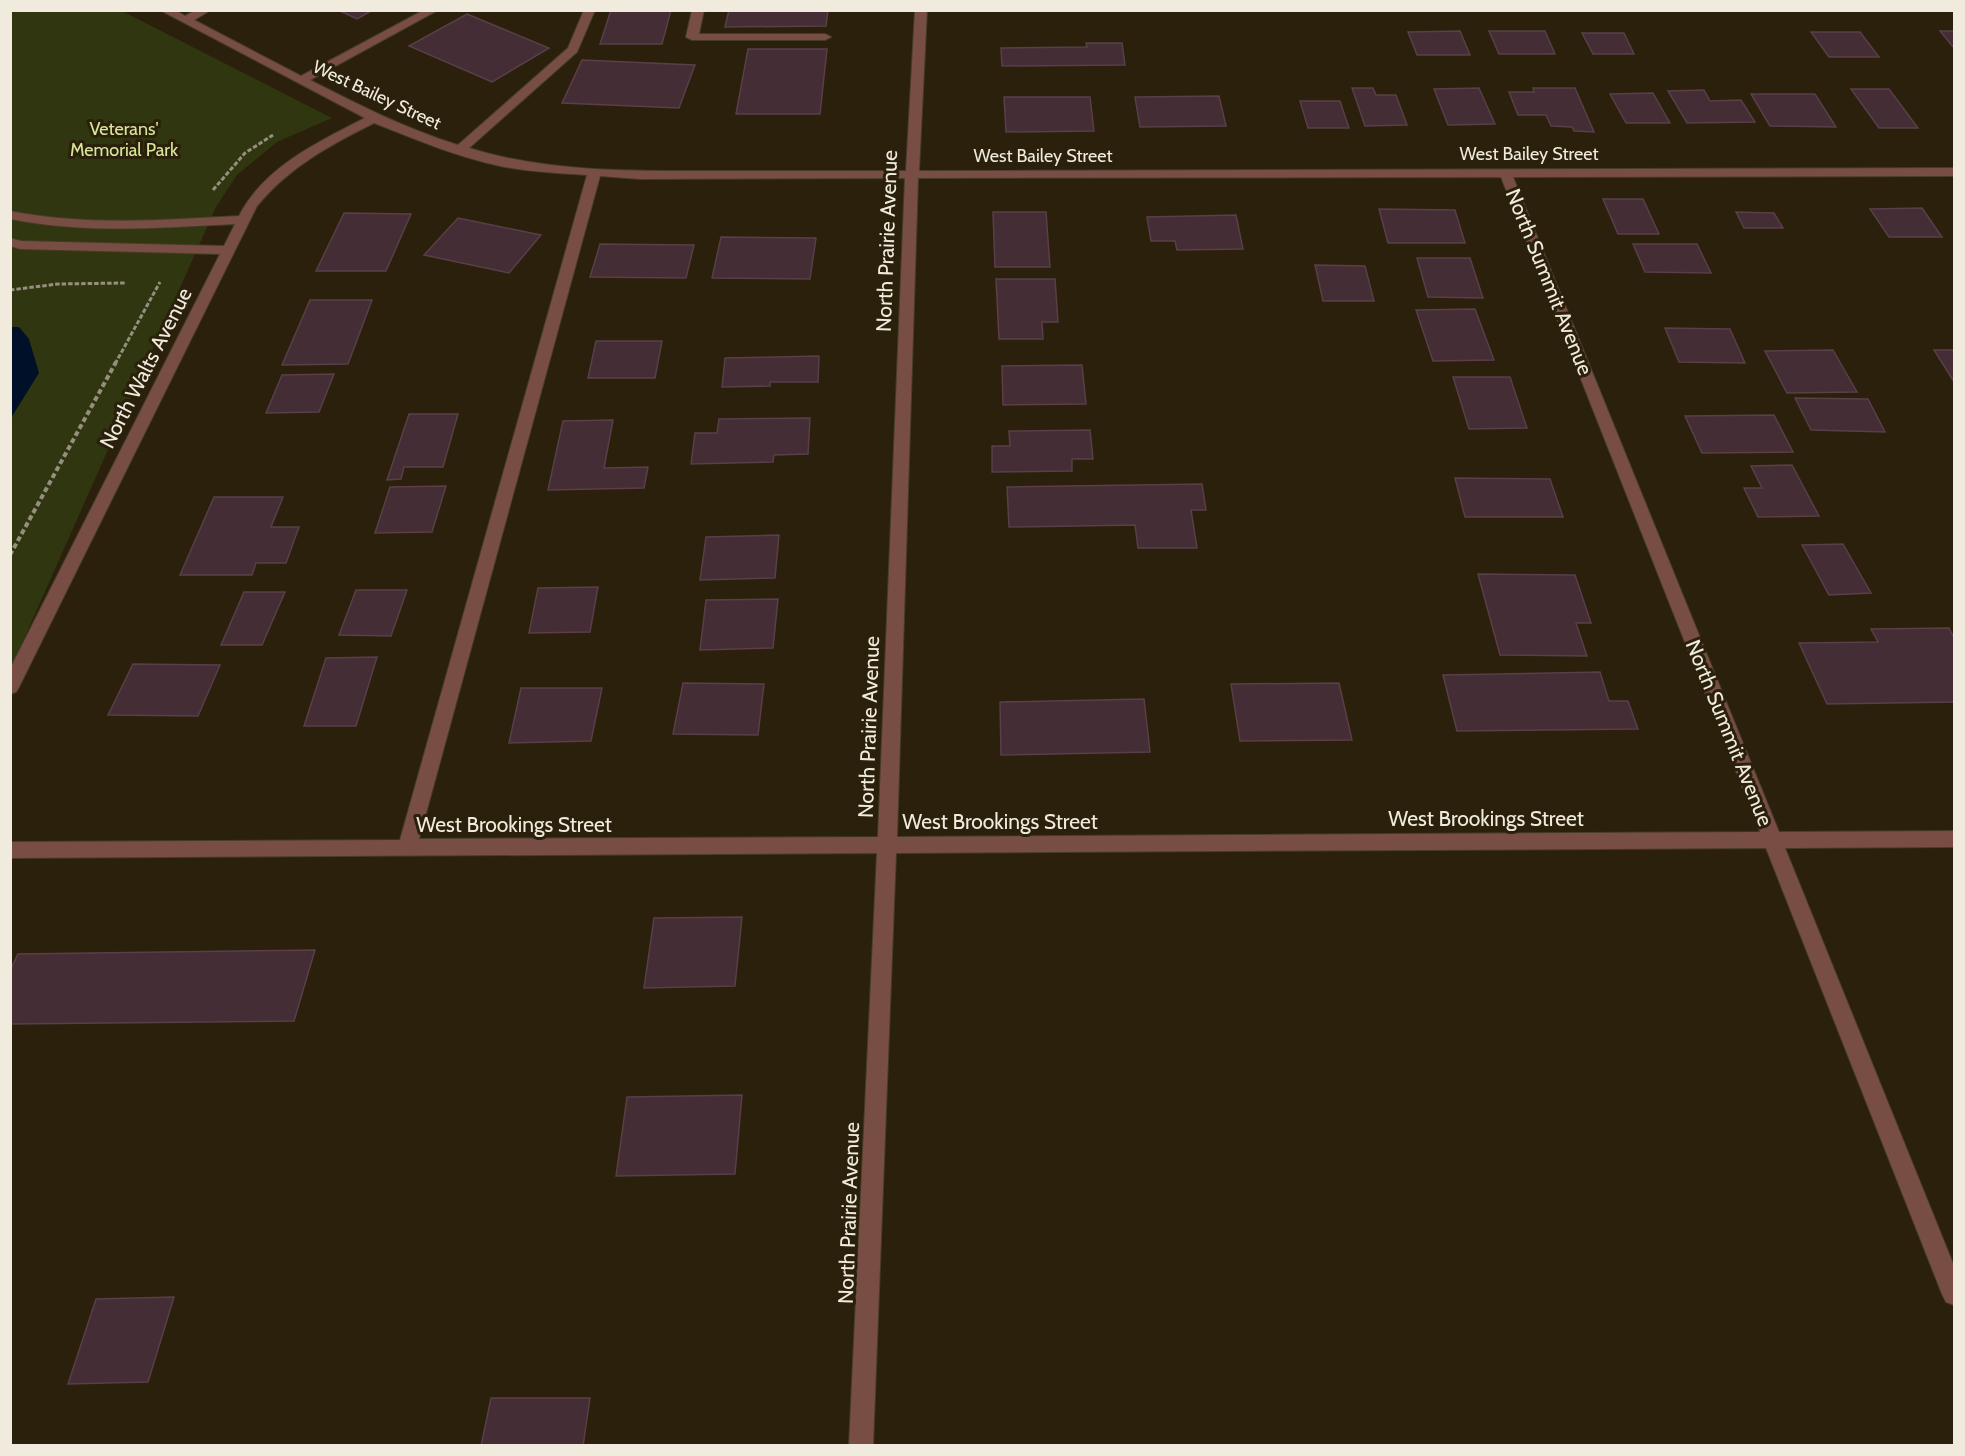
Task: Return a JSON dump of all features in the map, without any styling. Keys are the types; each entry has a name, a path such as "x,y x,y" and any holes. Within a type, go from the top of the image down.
{"street":[{"name":"West Bailey Street","path":"165,10 374,118 459,150 500,162 534,168 594,173 912,174 1954,172"},
{"path":"185,21 206,10"},
{"path":"302,80 433,10"},
{"path":"459,150 573,50 590,10"},
{"path":"698,10 692,37 825,37"},
{"name":"North Prairie Avenue","path":"861,1446 887,845 912,174 921,10"},
{"name":"North Walts Avenue","path":"10,687 243,220 263,190 290,165 305,154 374,118"},
{"name":"North Summit Avenue","path":"1505,172 1954,1294"},
{"path":"407,848 594,173"},
{"path":"10,215 41,223 243,220"},
{"path":"10,242 20,245 229,250"},
{"name":"West Brookings Street","path":"10,850 1954,839"}],"path":[{"path":"193,222 218,181 245,153 277,133"},
{"path":"10,555 177,249"},
{"path":"148,282 159,282"},
{"path":"10,290 58,284 137,283"}],"green space":[{"name":"Veterans' Memorial Park","path":"11,11 122,11 332,118 277,142 237,175 216,207 11,668"}],"water":[{"path":"11,327 19,327 29,339 39,373 11,418"}],"building":[{"path":"338,10 373,10 357,19"},
{"path":"611,10 671,10 662,44 600,44"},
{"path":"729,10 828,10 826,26 725,27"},
{"path":"467,14 549,48 492,82 409,46"},
{"path":"1460,31 1470,55 1417,55 1408,32"},
{"path":"1489,31 1545,31 1555,54 1499,54"},
{"path":"1940,31 1954,31 1954,48"},
{"path":"1811,32 1860,32 1879,57 1829,57"},
{"path":"1582,33 1624,33 1634,54 1593,54"},
{"path":"1086,43 1122,43 1125,65 1002,66 1001,48 1087,47"},
{"path":"748,49 827,49 820,114 736,114"},
{"path":"582,60 695,65 679,108 562,103"},
{"path":"1352,88 1373,88 1376,95 1396,95 1407,125 1365,126"},
{"path":"1479,88 1495,124 1448,125 1434,89"},
{"path":"1533,88 1575,88 1594,132 1574,131 1572,127 1551,126 1546,115 1518,115 1509,92 1534,92"},
{"path":"1851,89 1889,89 1918,128 1879,128"},
{"path":"1704,90 1710,101 1741,100 1755,122 1687,123 1668,91"},
{"path":"1653,93 1670,123 1626,123 1610,94"},
{"path":"1751,94 1815,94 1836,127 1770,126"},
{"path":"1219,96 1226,126 1140,127 1135,97"},
{"path":"1004,97 1090,97 1094,131 1006,132"},
{"path":"1300,101 1340,101 1349,128 1308,128"},
{"path":"1603,199 1643,199 1659,234 1618,234"},
{"path":"1922,208 1942,237 1889,237 1870,209"},
{"path":"1379,209 1455,210 1465,243 1388,243"},
{"path":"993,212 1046,212 1050,267 995,267"},
{"path":"1736,212 1774,213 1783,228 1744,228"},
{"path":"344,213 411,214 386,271 316,271"},
{"path":"1236,215 1243,249 1177,250 1175,241 1151,241 1147,217"},
{"path":"458,218 541,235 509,273 424,255"},
{"path":"721,237 816,238 810,279 712,278"},
{"path":"600,244 694,245 686,278 590,277"},
{"path":"1633,244 1697,244 1711,273 1645,272"},
{"path":"1417,258 1470,258 1483,298 1428,297"},
{"path":"1315,265 1365,266 1374,301 1323,301"},
{"path":"996,279 1055,279 1058,322 1042,322 1043,339 999,339"},
{"path":"310,300 372,300 348,364 282,365"},
{"path":"1475,309 1494,360 1433,361 1416,310"},
{"path":"1665,328 1730,329 1745,363 1679,362"},
{"path":"596,341 662,341 655,378 588,378"},
{"path":"1833,350 1857,392 1787,393 1765,351"},
{"path":"1934,350 1954,350 1954,382"},
{"path":"819,356 818,382 770,382 770,386 722,387 725,358"},
{"path":"1082,365 1086,404 1003,405 1002,366"},
{"path":"334,374 319,412 266,413 282,375"},
{"path":"1453,377 1510,377 1527,428 1469,429"},
{"path":"1795,398 1868,399 1885,432 1811,430"},
{"path":"409,414 458,414 443,467 404,467 401,479 387,480"},
{"path":"1774,415 1793,452 1702,453 1685,416"},
{"path":"810,418 808,454 774,455 773,462 691,464 695,433 717,433 719,419"},
{"path":"613,420 604,468 648,467 644,488 548,490 563,421"},
{"path":"1090,430 1093,459 1072,459 1072,471 992,472 992,446 1010,446 1009,431"},
{"path":"1792,465 1819,516 1758,517 1744,488 1762,488 1751,466"},
{"path":"1455,478 1550,479 1563,517 1465,517"},
{"path":"1202,484 1206,510 1191,510 1197,548 1138,548 1135,525 1009,527 1007,487"},
{"path":"446,486 432,532 375,533 390,487"},
{"path":"214,497 283,497 271,527 299,527 286,563 256,563 252,575 180,575"},
{"path":"779,535 775,578 700,580 706,537"},
{"path":"1843,544 1871,593 1829,595 1802,545"},
{"path":"1478,574 1575,575 1591,623 1576,623 1587,656 1500,655"},
{"path":"598,587 590,632 529,633 538,588"},
{"path":"356,590 407,590 391,636 339,635"},
{"path":"244,592 285,592 262,645 221,645"},
{"path":"778,599 773,648 700,650 706,600"},
{"path":"1949,628 1954,638 1954,702 1827,704 1799,643 1878,642 1871,629"},
{"path":"377,657 356,726 304,726 326,658"},
{"path":"133,664 220,665 198,716 108,715"},
{"path":"1600,672 1609,701 1628,701 1638,729 1457,731 1443,675"},
{"path":"683,683 764,684 758,735 673,734"},
{"path":"1339,683 1352,740 1240,741 1231,684"},
{"path":"521,688 602,688 591,741 509,743"},
{"path":"1144,699 1150,752 1001,755 1000,702"},
{"path":"742,917 735,986 644,988 654,918"},
{"path":"315,950 294,1021 10,1024 10,971 18,954"},
{"path":"742,1095 735,1174 616,1176 627,1097"},
{"path":"174,1297 148,1382 68,1384 96,1299"},
{"path":"491,1398 590,1398 583,1446 481,1446"}]}
